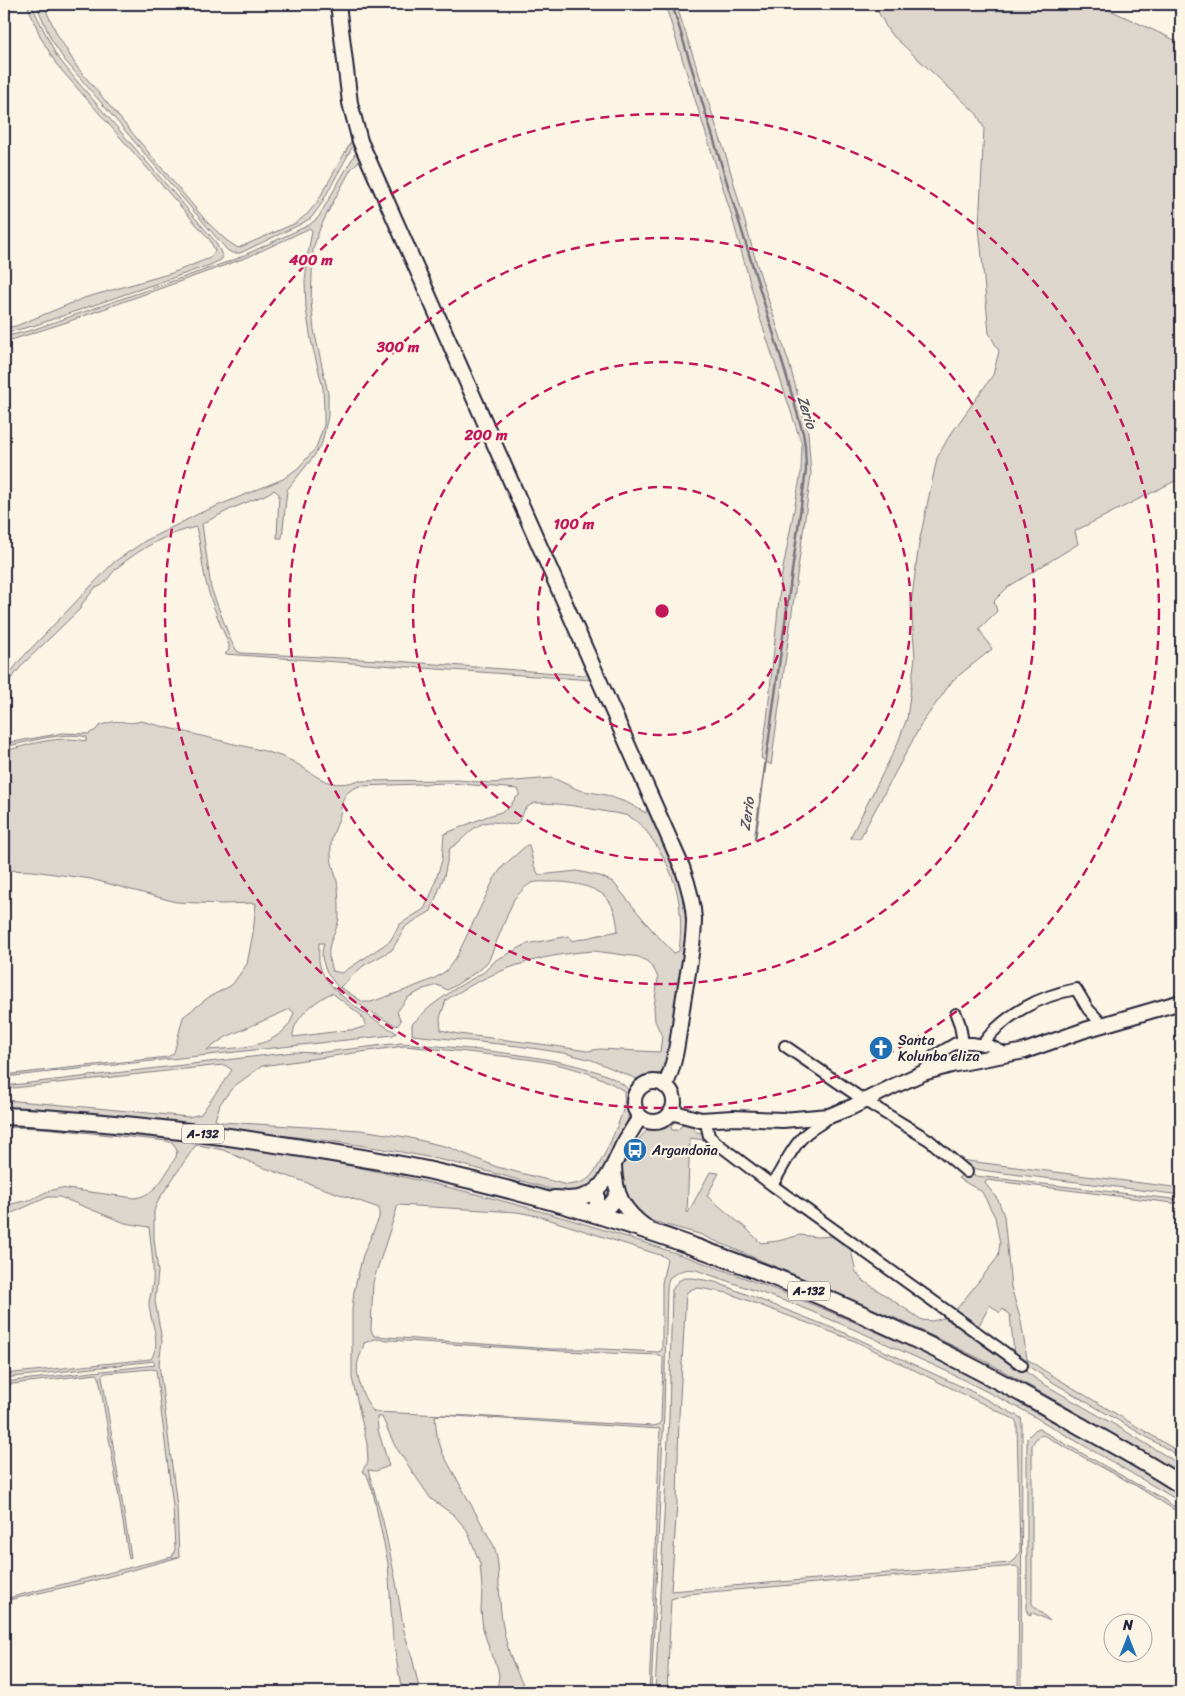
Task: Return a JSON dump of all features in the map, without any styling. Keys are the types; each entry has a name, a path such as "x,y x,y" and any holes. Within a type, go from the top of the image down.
{"main road":[{"name":"A-132","path":"4,1116 138,1126 305,1148 425,1170 527,1195 600,1216 762,1271 829,1299 948,1354 1018,1390 1181,1485"}],"street":[{"path":"338,4 350,103 360,141 689,885 694,920 691,950 673,1060 665,1086"},
{"path":"982,1045 990,1032 1013,1014 1043,998 1076,989 1088,1009 1102,1024"},
{"path":"671,1112 705,1120 733,1118 783,1120 829,1116 923,1073 950,1065 1025,1051 1102,1024 1181,1002"},
{"path":"956,1014 964,1043"},
{"path":"923,1073 934,1056 956,1043 991,1046 1009,1055"},
{"path":"785,1046 865,1101 929,1140 967,1172"},
{"path":"651,1083 665,1086 672,1093 673,1108 671,1112 664,1120 659,1122 649,1122 640,1117 634,1107 634,1100 639,1089 651,1083"},
{"path":"772,1185 797,1146 808,1133 824,1123 829,1116"},
{"path":"527,1195 572,1199 587,1196 597,1189 614,1166 622,1146 640,1117"},
{"path":"705,1120 710,1136 772,1185 1022,1365"},
{"path":"614,1166 616,1187 622,1205 634,1219 656,1234"},
{"path":"597,1189 597,1207 600,1216 611,1205 618,1192"}],"shaded area":[{"path":"27,4 31,4 56,55 215,241 223,257 221,260 210,265 33,326 4,333 4,328 16,326 84,298 172,273 210,258 215,251 210,240 57,65 41,38"},
{"path":"36,4 43,4 57,34 77,67 207,222 226,240 238,248 296,223 316,204 351,142 344,100 354,144 320,206 311,218 301,224 240,253 232,253 227,250 63,58 51,39"},
{"path":"665,4 676,4 727,159 808,432 811,474 771,765 761,758 767,720 781,579 801,473 802,445 759,315 730,210"},
{"path":"874,4 1097,4 1181,43 1181,478 1075,531 1078,544 1008,587 994,601 997,611 979,629 992,649 953,680 922,723 860,838 850,838 897,745 907,718 915,657 911,605 919,543 937,458 948,438 993,375 999,351 989,333 979,226 984,128 977,114 889,32"},
{"path":"359,151 685,884 690,928 665,1067 661,1073 653,1077 639,1080 592,1060 564,1053 518,1046 412,1035 412,1024 431,1006 456,988 484,972 496,960 527,944 569,936 572,941 618,931 611,904 598,892 591,888 574,884 534,882 529,884 514,899 489,960 481,969 448,990 437,985 407,998 397,1012 401,1021 397,1026 362,1007 340,989 325,967 322,955 324,943 319,943 320,966 324,976 331,985 352,1004 397,1033 393,1035 4,1077 4,1075 168,1057 174,1053 183,1017 209,997 232,985 247,964 256,903 176,902 91,879 33,871 4,870 4,748 5,751 35,743 66,739 86,741 87,737 56,736 4,747 4,737 7,741 13,742 63,733 88,734 99,726 111,722 132,723 141,721 276,755 290,760 321,779 336,784 356,781 458,780 491,783 553,778 579,790 606,795 628,803 646,813 647,804 592,680 225,654 229,650 229,645 207,587 196,527 175,533 154,543 135,554 117,568 105,583 95,588 81,608 24,663 10,680 4,691 4,681 21,659 114,562 145,541 200,513 283,479 298,468 316,448 324,425 324,408 323,388 311,340 306,309 305,281 312,231 310,228 248,257 67,322 5,342 4,337 32,330 236,259 309,225 318,218 356,152","holes":["359,161 362,163 563,614 588,673 584,675 381,660 241,653 237,651 231,641 211,588 202,524 274,490 279,494 277,538 282,538 287,490 322,443 328,416 328,393 314,330 311,302 313,249 320,228 351,169","450,783 518,789 520,794 509,808 444,834 442,860 432,892 424,909 400,924 390,941 342,973 332,971 329,956 329,948 339,919 338,886 331,859 331,843 343,798 353,789 360,786","532,804 580,807 625,815 641,826 664,857 678,895 681,922 679,951 674,953 653,931 613,882 600,876 577,871 539,875 534,866 529,845 527,845 503,866 494,879 457,956 446,971 411,988 371,1002 363,1002 340,987 363,966 392,950 406,926 431,911 444,876 450,848 474,828 484,823 493,822 511,825 517,823 525,809","594,951 639,957 648,962 658,978 654,1007 655,1021 662,1036 660,1052 600,1049 587,1051 458,1034 441,1030 440,1018 446,1000 464,989 517,965 573,953","332,993 361,1015 366,1026 357,1029 293,1037 296,1024 306,1011 319,1000","290,1009 294,1013 287,1027 270,1040 239,1048 207,1050 226,1037"]},
{"path":"401,1043 487,1051 559,1062 591,1070 616,1080 630,1092 628,1119 598,1180 585,1190 565,1193 458,1164 378,1148 185,1124 4,1107 4,1100 6,1100 189,1117 201,1114 232,1070 225,1065 4,1089 4,1086 294,1052 317,1053","holes":["404,1046 470,1052 561,1065 593,1075 624,1091 624,1105 621,1117 609,1146 594,1173 584,1181 567,1185 497,1167 448,1147 406,1137 361,1130 221,1122 215,1120 220,1104 233,1087 262,1066"]},
{"path":"684,1122 692,1125 697,1132 703,1133 711,1143 707,1144 704,1140 690,1138 688,1213 710,1172 719,1173 707,1196 761,1243 800,1235 834,1236 846,1243 851,1250 856,1272 864,1281 922,1320 932,1321 948,1317 1042,1383 1181,1465 1181,1476 1067,1407 987,1362 897,1319 699,1234 652,1221 640,1214 630,1206 620,1184 623,1163 625,1163 639,1139 647,1130 673,1123 672,1130 678,1130"},
{"path":"4,1123 121,1132 238,1146 315,1159 485,1196 569,1219 652,1245 735,1274 896,1340 974,1378 1053,1420 1181,1495 1181,1502 1021,1409 946,1371 796,1305 696,1270 685,1270 669,1278 667,1287 664,1412 651,1692 649,1692 660,1429 440,1415 435,1416 437,1436 443,1454 496,1552 505,1635 515,1668 526,1689 512,1692 492,1692 498,1684 499,1675 483,1629 480,1564 467,1530 454,1515 431,1499 395,1446 382,1417 377,1417 378,1430 389,1466 376,1471 368,1470 383,1521 404,1631 420,1692 402,1692 393,1640 388,1563 373,1492 367,1475 362,1471 368,1462 367,1444 352,1378 352,1310 354,1291 363,1255 379,1218 379,1208 259,1166 223,1150 199,1145 195,1146 159,1199 154,1211 154,1238 158,1272 155,1301 162,1341 159,1364 177,1506 179,1557 96,1580 4,1601 4,1599 172,1557 175,1549 173,1506 156,1370 105,1373 102,1376 131,1557 129,1559 97,1374 4,1385 4,1382 155,1365 154,1361 4,1378 4,1374 151,1359 156,1345 156,1338 149,1302 153,1275 149,1227 125,1223 60,1197 48,1197 12,1213 4,1214 4,1206 32,1199 60,1188 135,1198 143,1196 160,1182 176,1157 177,1151 173,1143 167,1141 44,1128 4,1127","holes":["398,1205 517,1212 538,1216 663,1256 667,1259 662,1283 662,1350 658,1352 551,1349 374,1336 371,1330 373,1282","375,1339 560,1351 659,1355 663,1357 661,1421 658,1425 652,1426 374,1412 360,1387 357,1372 364,1343"]},
{"path":"958,1161 1181,1188 1181,1195 988,1171 970,1168"},
{"path":"963,1171 976,1176 1181,1200 1181,1204 987,1180 985,1183 998,1200 1004,1216 1011,1287 1021,1321 1027,1359 1181,1453 1181,1457 1028,1366 1014,1352 1010,1315 1003,1309 1000,1313 990,1305 978,1327 955,1311 998,1257 1000,1243 995,1217 982,1192 958,1178 963,1174"},
{"path":"684,1278 693,1278 715,1282 845,1333 969,1390 1021,1418 1021,1692 1018,1692 1019,1569 1016,1566 687,1594 671,1599 667,1692 655,1692 669,1418 672,1290 678,1281","holes":["699,1288 728,1293 855,1341 1014,1419 1017,1423 1020,1551 1015,1560 1010,1563 671,1591 677,1504 679,1416 686,1293 692,1289"]},
{"path":"1037,1428 1158,1496 1181,1511 1181,1514 1138,1487 1043,1435 1037,1437 1032,1445 1032,1604 1050,1621 1031,1612 1031,1615 1028,1614 1027,1611 1027,1438"}],"waterway":[{"name":"Zerio","path":"672,4 785,371 805,445 806,470 755,839"}],"place":[{"name":"Santa Kolunba eliza","path":"881,1048"},
{"name":"Argandoña","path":"635,1150"}]}
